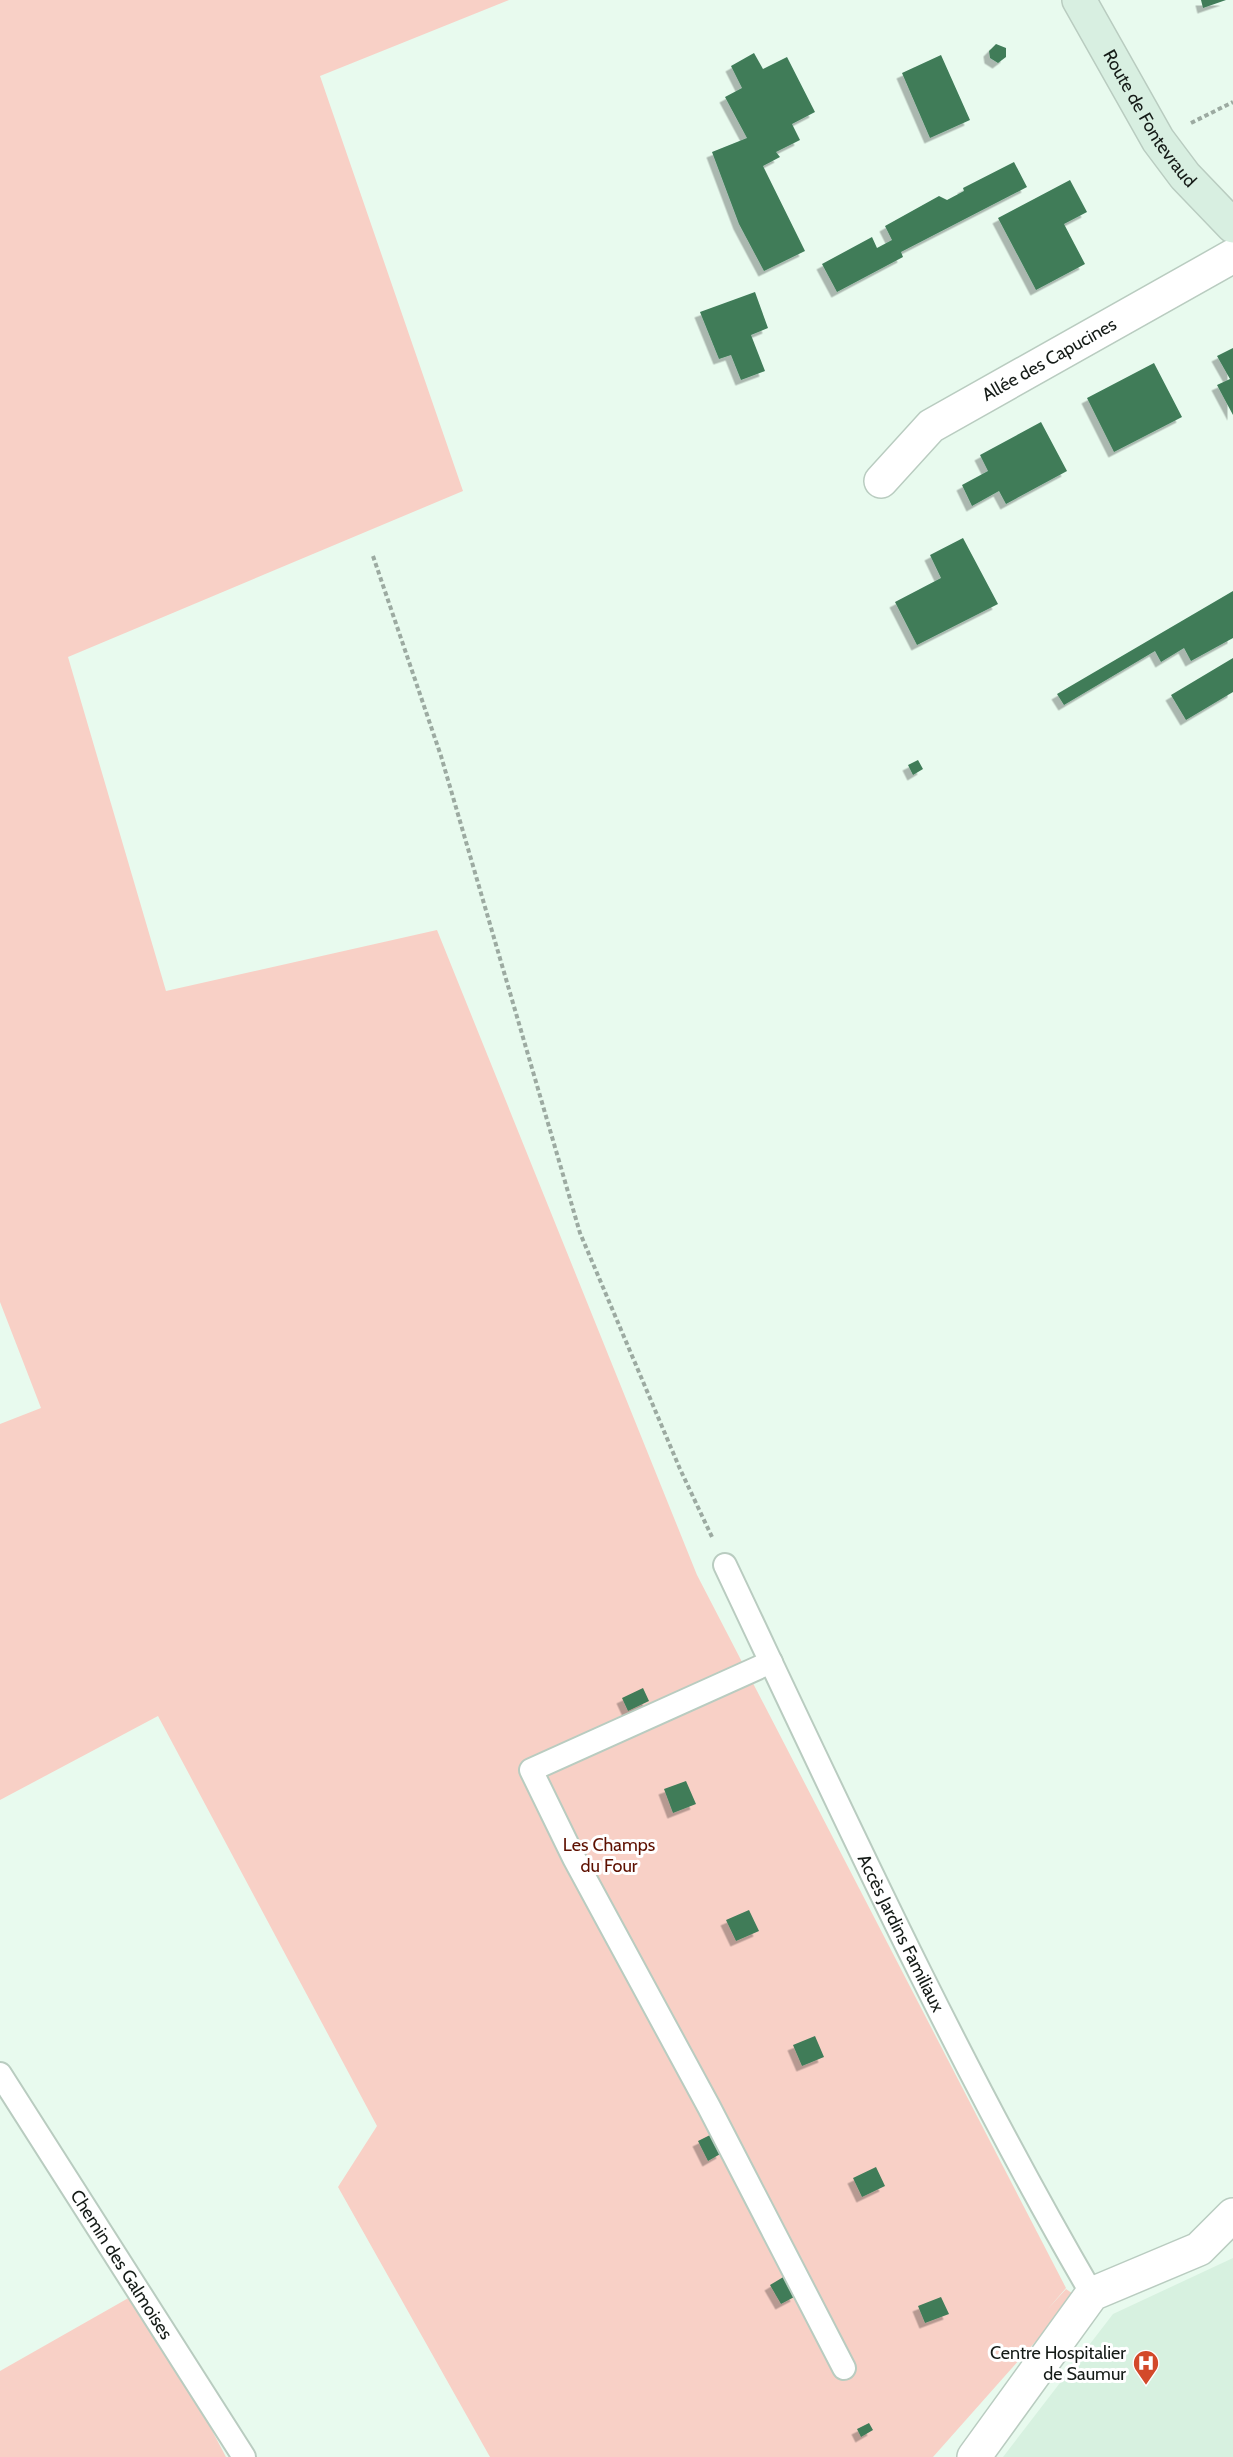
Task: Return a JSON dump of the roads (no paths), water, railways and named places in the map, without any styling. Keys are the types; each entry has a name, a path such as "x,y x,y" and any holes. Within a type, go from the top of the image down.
{"street":[{"name":"Route de Fontevraud","path":"1079,0 1158,140 1185,176 1233,226"},
{"name":"Allée des Capucines","path":"881,481 931,426 1233,256"},
{"path":"974,2457 1092,2294 1199,2249 1233,2215"}],"lane":[{"name":"Accès Jardins Familiaux","path":"725,1565 817,1762 988,2103 1092,2294"},
{"path":"771,1662 531,1770 574,1858 709,2107 844,2368"},
{"name":"Chemin des Galmoises","path":"0,2074 244,2457"}],"place":[{"name":"Centre Hospitalier de Saumur","path":"1146,2386"}],"park label":[{"name":"Les Champs du Four","path":"609,1855"}]}
